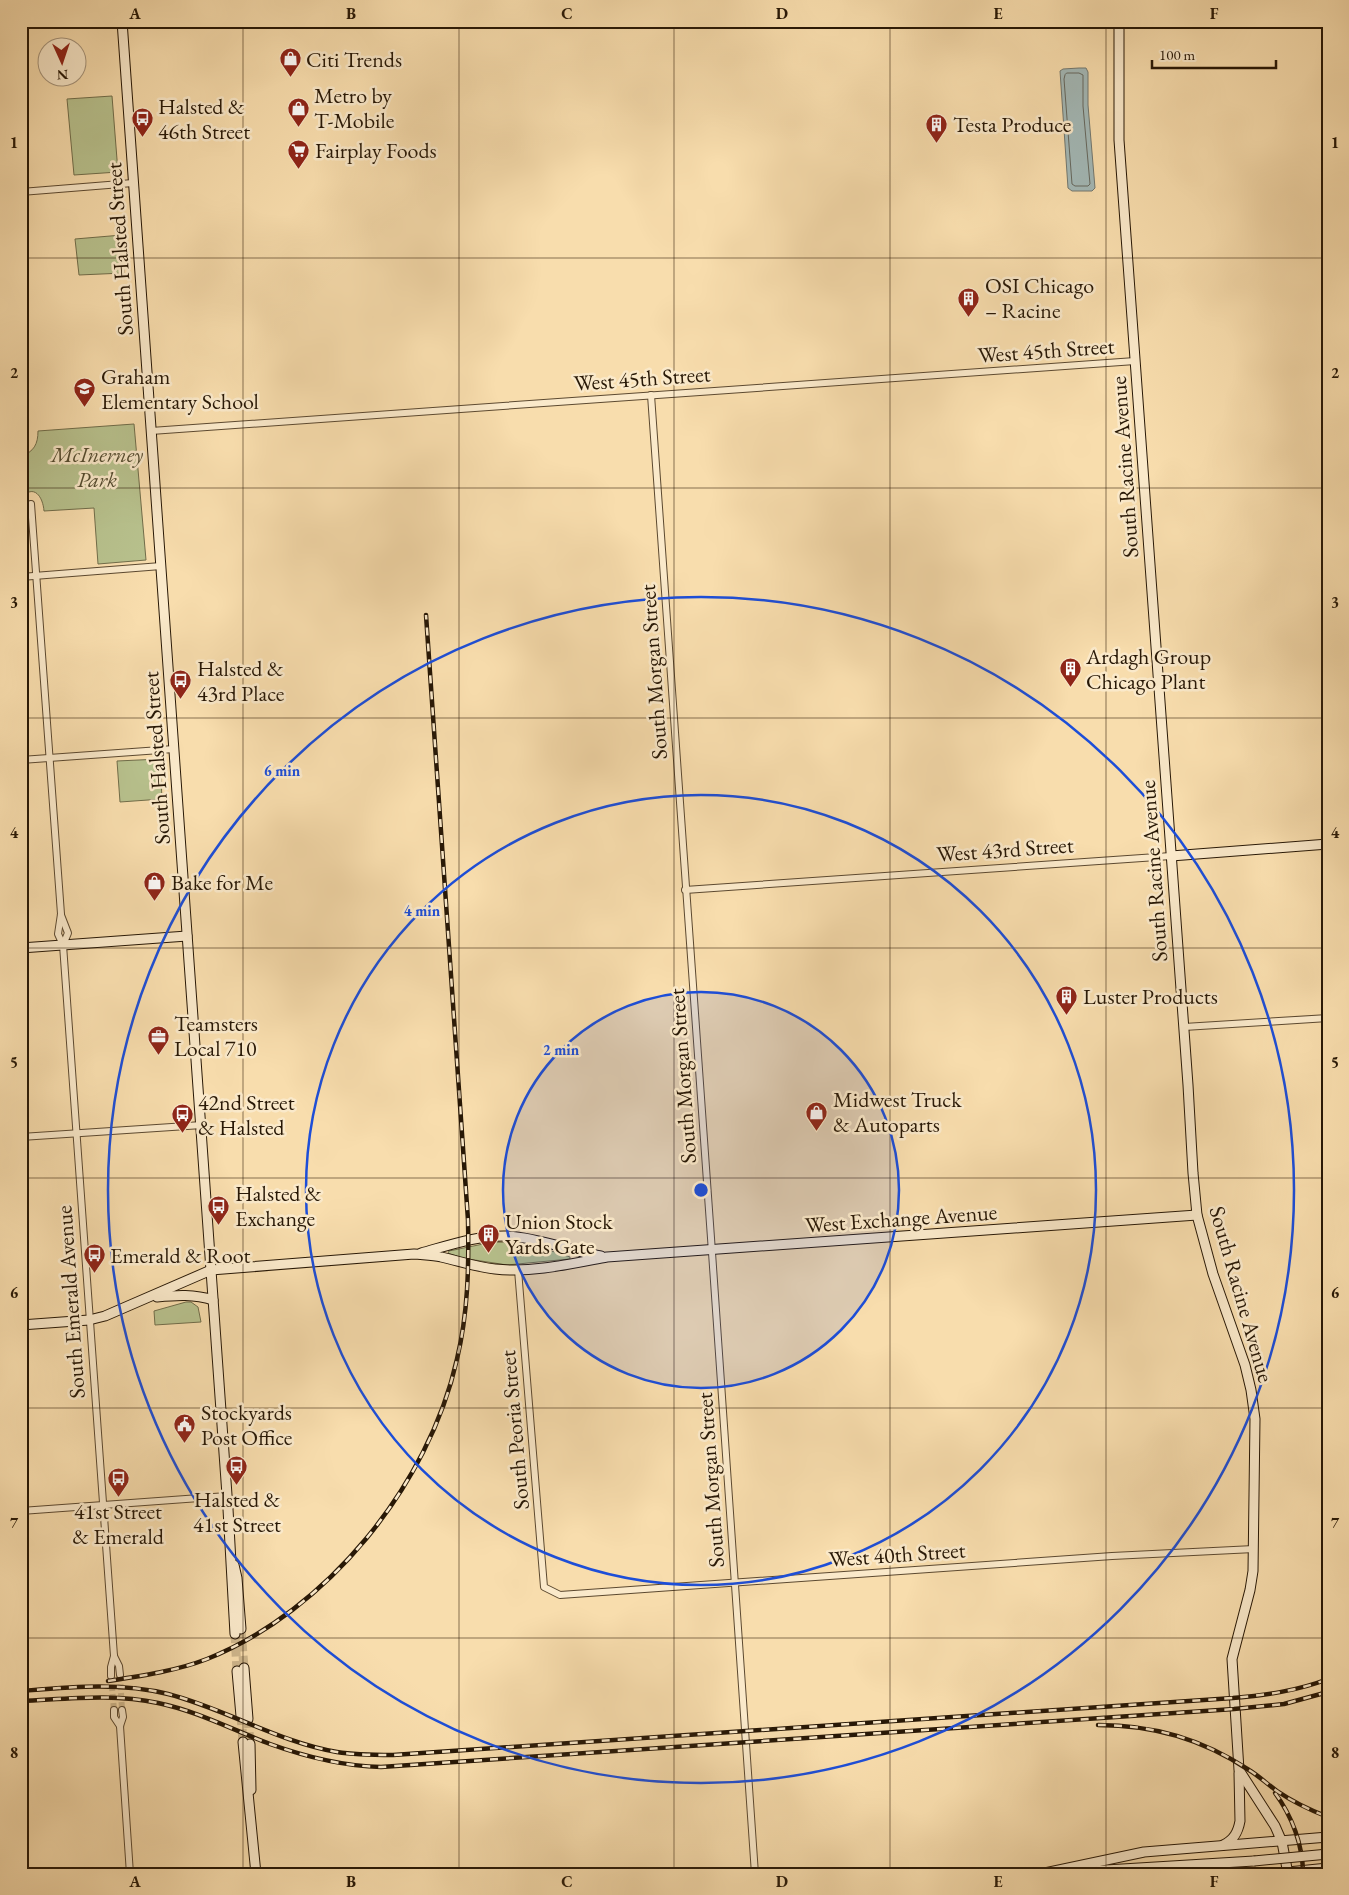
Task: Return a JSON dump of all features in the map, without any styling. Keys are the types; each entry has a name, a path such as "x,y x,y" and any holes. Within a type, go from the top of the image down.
{"street":[{"name":"South Halsted Street","path":"122,21 231,1552 237,1578 238,1632"},
{"name":"South Racine Avenue","path":"1119,21 1119,140 1197,1215 1213,1274 1245,1365 1255,1419 1254,1548 1250,1590 1232,1659 1239,1770 1275,1826 1282,1842 1288,1873"},
{"path":"21,192 133,183"},
{"name":"West 45th Street","path":"151,431 1135,361"},
{"path":"21,371 25,425 22,438"},
{"name":"South Morgan Street","path":"651,395 755,1874"},
{"name":"South Emerald Avenue","path":"31,504 60,914 68,932 63,945 114,1656 111,1676"},
{"path":"21,577 161,566"},
{"path":"21,760 174,749"},
{"name":"West 43rd Street","path":"685,890 1328,844"},
{"path":"21,948 187,936"},
{"path":"1184,1027 1328,1018"},
{"path":"21,1137 202,1126"},
{"name":"West Exchange Avenue","path":"414,1254 440,1257 468,1265 518,1270 568,1265 607,1257 1197,1215"},
{"name":"West Exchange Avenue","path":"21,1325 89,1320 119,1312 211,1270 414,1254 468,1240 508,1236 537,1241 580,1253 607,1257"},
{"name":"South Peoria Street","path":"518,1270 544,1587"},
{"path":"147,1299 184,1295 200,1296 213,1300"},
{"path":"21,1512 228,1496"},
{"name":"West 40th Street","path":"544,1587 560,1595 1254,1548"},
{"name":"South Emerald Avenue","path":"114,1656 119,1666 120,1675"},
{"path":"241,1670 244,1718"},
{"path":"114,1710 114,1717 120,1726"},
{"path":"122,1710 123,1717 120,1726 130,1874"},
{"path":"246,1743 245,1775 251,1813 256,1874"},
{"path":"1218,1847 1229,1842 1239,1828 1239,1770"},
{"path":"1040,1874 1134,1854 1328,1837"},
{"path":"1053,1874 1254,1861 1328,1854"},
{"path":"1268,1874 1328,1868"}],"green space":[{"path":"112,96 118,172 74,175 67,99"},
{"path":"122,235 124,273 79,275 75,239"},
{"name":"McInerney Park","path":"134,424 146,560 98,564 94,508 44,511 40,497 34,492 30,492 21,498 21,456 32,450 37,440 38,431"},
{"path":"160,759 162,799 120,802 117,761"},
{"path":"493,1242 542,1248 570,1257 570,1259 507,1265 462,1258 448,1253 449,1251"},
{"path":"191,1302 198,1307 201,1322 155,1325 154,1311"}],"water":[{"path":"1086,68 1088,72 1088,105 1095,188 1092,191 1072,191 1068,188 1060,71 1063,69"}],"tunnel":[{"path":"241,1629 244,1668"},
{"path":"235,1634 237,1671"},
{"path":"120,1675 122,1710"},
{"path":"111,1676 114,1710"},
{"path":"241,1716 243,1742"},
{"path":"248,1719 250,1744"}],"railway":[{"path":"108,1681 171,1670 207,1659 251,1637 293,1610 331,1576 366,1538 397,1497 423,1452 443,1406 457,1359 464,1324 468,1273 468,1220 426,615"},
{"path":"21,1691 95,1686 150,1690 189,1700 294,1741 315,1747 351,1754 393,1755 1233,1698 1281,1692 1305,1687 1328,1679"},
{"path":"21,1701 107,1697 158,1703 201,1716 297,1753 339,1763 381,1767 1234,1709 1284,1704 1328,1692"},
{"path":"1098,1725 1158,1731 1195,1742 1253,1772 1289,1799 1328,1817"},
{"path":"1275,1793 1287,1811 1299,1842 1303,1874"}],"place":[{"name":"Citi Trends","path":"290,78"},
{"name":"Metro by T-Mobile","path":"298,127"},
{"name":"Halsted & 46th Street","path":"142,138"},
{"name":"Testa Produce","path":"937,143"},
{"name":"Fairplay Foods","path":"299,169"},
{"name":"OSI Chicago – Racine","path":"969,317"},
{"name":"Graham Elementary School","path":"85,408"},
{"name":"Ardagh Group Chicago Plant","path":"1070,688"},
{"name":"Halsted & 43rd Place","path":"181,700"},
{"name":"Bake for Me","path":"155,901"},
{"name":"Luster Products","path":"1067,1015"},
{"name":"Teamsters Local 710","path":"158,1055"},
{"name":"Midwest Truck & Autoparts","path":"817,1131"},
{"name":"42nd Street & Halsted","path":"182,1134"},
{"name":"Halsted & Exchange","path":"219,1225"},
{"name":"Union Stock Yards Gate","path":"489,1253"},
{"name":"Emerald & Root","path":"94,1274"},
{"name":"Stockyards Post Office","path":"185,1444"},
{"name":"Halsted & 41st Street","path":"237,1485"},
{"name":"41st Street & Emerald","path":"118,1497"}]}
